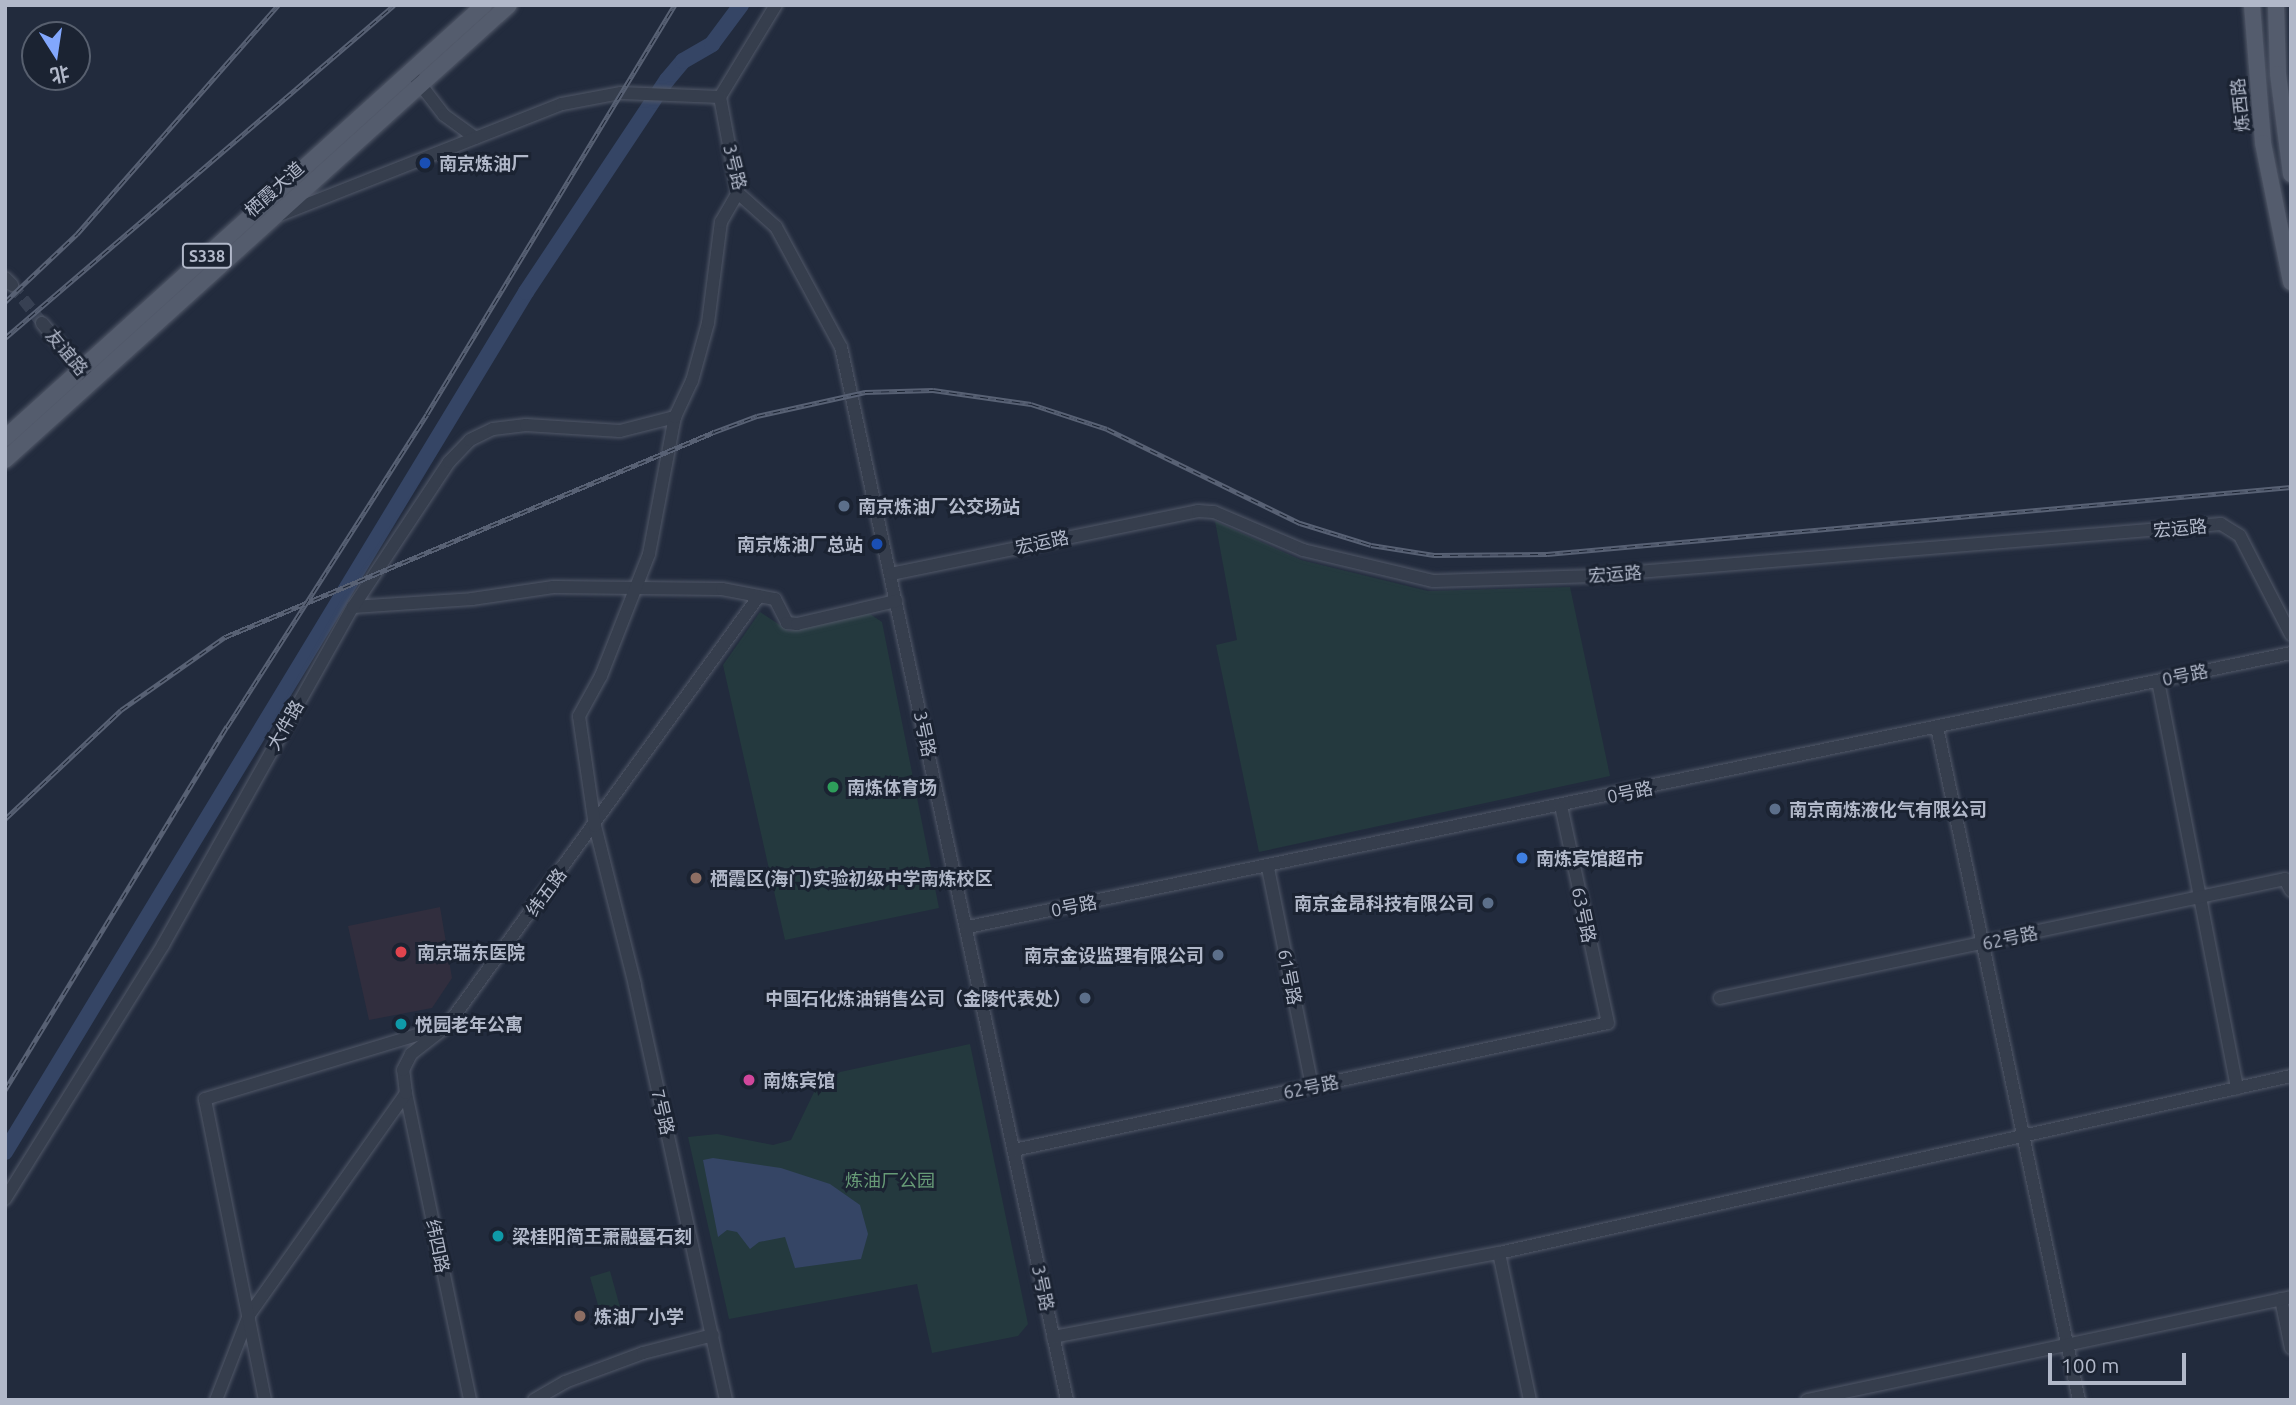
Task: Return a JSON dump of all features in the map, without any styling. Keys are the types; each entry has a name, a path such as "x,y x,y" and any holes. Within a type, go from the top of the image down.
{"main road":[{"name":"栖霞大道","path":"5,460 270,219 415,78 484,5"},
{"name":"栖霞大道","path":"5,438 80,369 415,78 509,5"},
{"name":"炼西路","path":"2252,5 2263,143 2291,282"},
{"path":"2276,5 2278,74 2291,174"}],"street":[{"path":"270,219 562,104 621,93 720,97 776,5"},
{"path":"415,78 444,115 476,138"},
{"name":"3号路","path":"720,97 738,193 776,227 841,347 968,927 1067,1400"},
{"name":"7号路","path":"726,1400 595,826 579,716 637,590 660,514 676,416 692,381 708,323 721,222 738,193"},
{"name":"友谊路","path":"42,323 92,382"},
{"name":"大件路","path":"5,1199 163,944 353,607 449,462 470,440 493,429 526,425 620,431 676,416"},
{"name":"宏运路","path":"891,574 1198,511 1214,512 1303,550 1433,581 1642,572 2221,524 2240,536 2291,635"},
{"path":"353,607 472,599 553,587 722,589 775,599 780,615 797,624 896,601"},
{"name":"纬五路","path":"406,1093 403,1070 411,1054 447,1026 595,826 759,596"},
{"name":"0号路","path":"968,927 1268,868 2291,653"},
{"path":"2158,681 2237,1087"},
{"path":"1937,727 2021,1136 2079,1400"},
{"name":"63号路","path":"1561,806 1608,1023"},
{"name":"61号路","path":"1268,868 1312,1086"},
{"name":"62号路","path":"1720,998 2285,879 2291,891"},
{"name":"62号路","path":"1014,1150 1608,1023"},
{"path":"265,1400 205,1099 447,1026"},
{"path":"1053,1337 1499,1253 2291,1076"},
{"path":"216,1400 249,1315 406,1093"},
{"name":"纬四路","path":"406,1093 470,1400"},
{"path":"1499,1253 1530,1400"},
{"path":"1807,1400 2286,1298 2291,1348"},
{"path":"534,1400 565,1382 643,1353 713,1335"}],"shaded area":[{"name":"南京瑞东医院","path":"440,907 452,978 432,1008 369,1020 348,926"}],"green space":[{"path":"1215,521 1301,560 1428,591 1570,587 1610,776 1259,852 1216,645 1237,640"},
{"name":"南炼体育场","path":"760,612 789,631 867,612 882,622 939,908 785,940 723,665"},
{"name":"炼油厂公园","path":"970,1044 1028,1324 1018,1336 932,1353 917,1284 729,1319 688,1137 717,1134 773,1145 791,1140 815,1090 840,1072"},
{"path":"610,1271 620,1307 600,1312 590,1277"}],"water":[{"path":"713,1158 781,1168 830,1184 860,1205 868,1234 861,1259 795,1268 785,1237 759,1242 750,1249 737,1232 727,1230 718,1237 703,1160"}],"waterway":[{"path":"5,1152 526,292 667,80 683,61 712,44 741,5"}],"tunnel":[{"path":"12,285 42,323"}],"railway":[{"path":"5,302 77,234 278,5"},
{"path":"5,338 394,5"},
{"path":"5,1090 227,727 427,414 675,5"},
{"path":"5,819 121,710 225,637 714,432 757,416 865,392 933,390 1031,404 1107,429 1300,523 1371,545 1434,555 1547,554 2291,487"}],"place":[{"name":"南京炼油厂","path":"425,163"},
{"name":"南京炼油厂公交场站","path":"844,506"},
{"name":"南京炼油厂总站","path":"877,544"},
{"name":"南炼体育场","path":"833,787"},
{"name":"南京南炼液化气有限公司","path":"1775,809"},
{"name":"南炼宾馆超市","path":"1522,858"},
{"name":"栖霞区(海门)实验初级中学南炼校区","path":"696,878"},
{"name":"南京金昂科技有限公司","path":"1488,903"},
{"name":"南京瑞东医院","path":"401,952"},
{"name":"南京金设监理有限公司","path":"1218,955"},
{"name":"中国石化炼油销售公司（金陵代表处）","path":"1085,998"},
{"name":"悦园老年公寓","path":"401,1024"},
{"name":"南炼宾馆","path":"749,1080"},
{"name":"梁桂阳简王萧融墓石刻","path":"498,1236"},
{"name":"炼油厂小学","path":"580,1316"}]}
